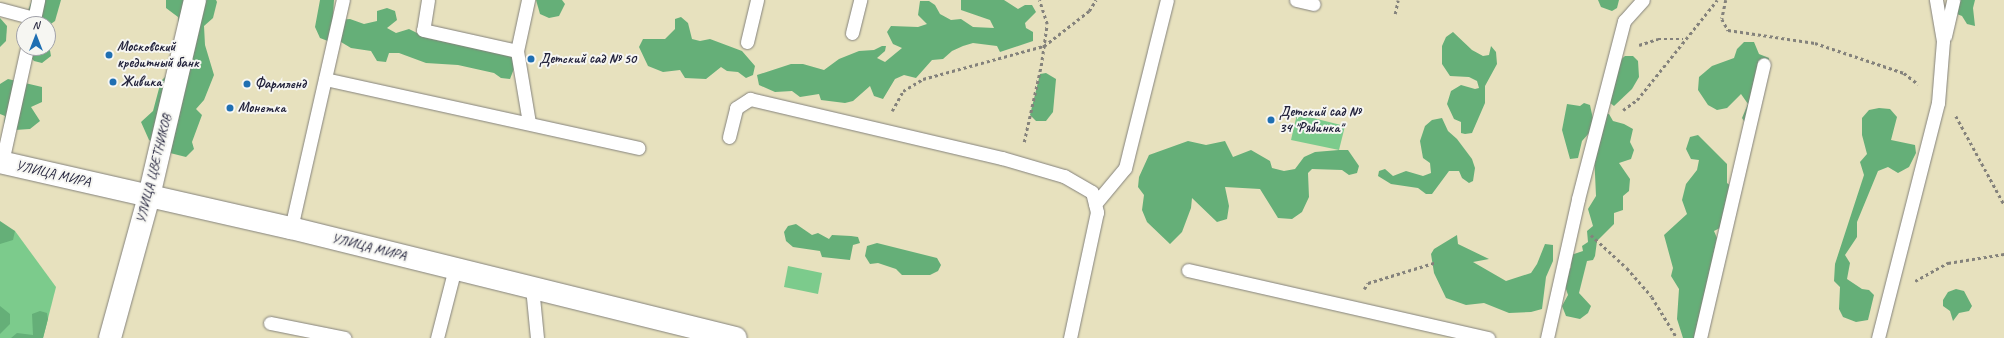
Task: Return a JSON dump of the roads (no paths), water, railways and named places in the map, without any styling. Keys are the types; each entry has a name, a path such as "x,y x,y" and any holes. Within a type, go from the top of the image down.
{"main road":[{"name":"УЛИЦА ЦВЕТНИКОВ","path":"110,338 130,257 149,196 195,0"},
{"name":"УЛИЦА МИРА","path":"1,162 291,228 736,338"}],"lane":[{"path":"34,16 38,0"},
{"path":"291,228 343,0"},
{"path":"428,0 423,30 517,51"},
{"path":"528,0 517,51 529,123"},
{"path":"747,42 757,0"},
{"path":"852,33 860,0"},
{"path":"1095,204 1125,168 1167,0"},
{"path":"1296,0 1314,4"},
{"path":"1547,338 1574,219 1624,21 1643,0"},
{"path":"1936,0 1944,41"},
{"path":"1878,338 1938,103 1944,41 1953,0"},
{"path":"0,9 19,16"},
{"path":"1,162 25,56"},
{"path":"1700,338 1764,64"},
{"path":"325,79 639,148"},
{"path":"729,137 736,108 750,99 1020,163 1064,176 1092,192 1097,212 1070,338"},
{"path":"437,338 455,268"},
{"path":"1188,270 1488,338"},
{"path":"532,287 537,338"},
{"path":"270,323 345,338"}],"place":[{"name":"Московский кредитный банк","path":"109,55"},
{"name":"Детский сад № 50","path":"531,59"},
{"name":"Живика","path":"113,82"},
{"name":"Фармленд","path":"247,84"},
{"name":"Монетка","path":"230,108"},
{"name":"Детский сад № 34 \"Рябинка\"","path":"1271,120"}]}
